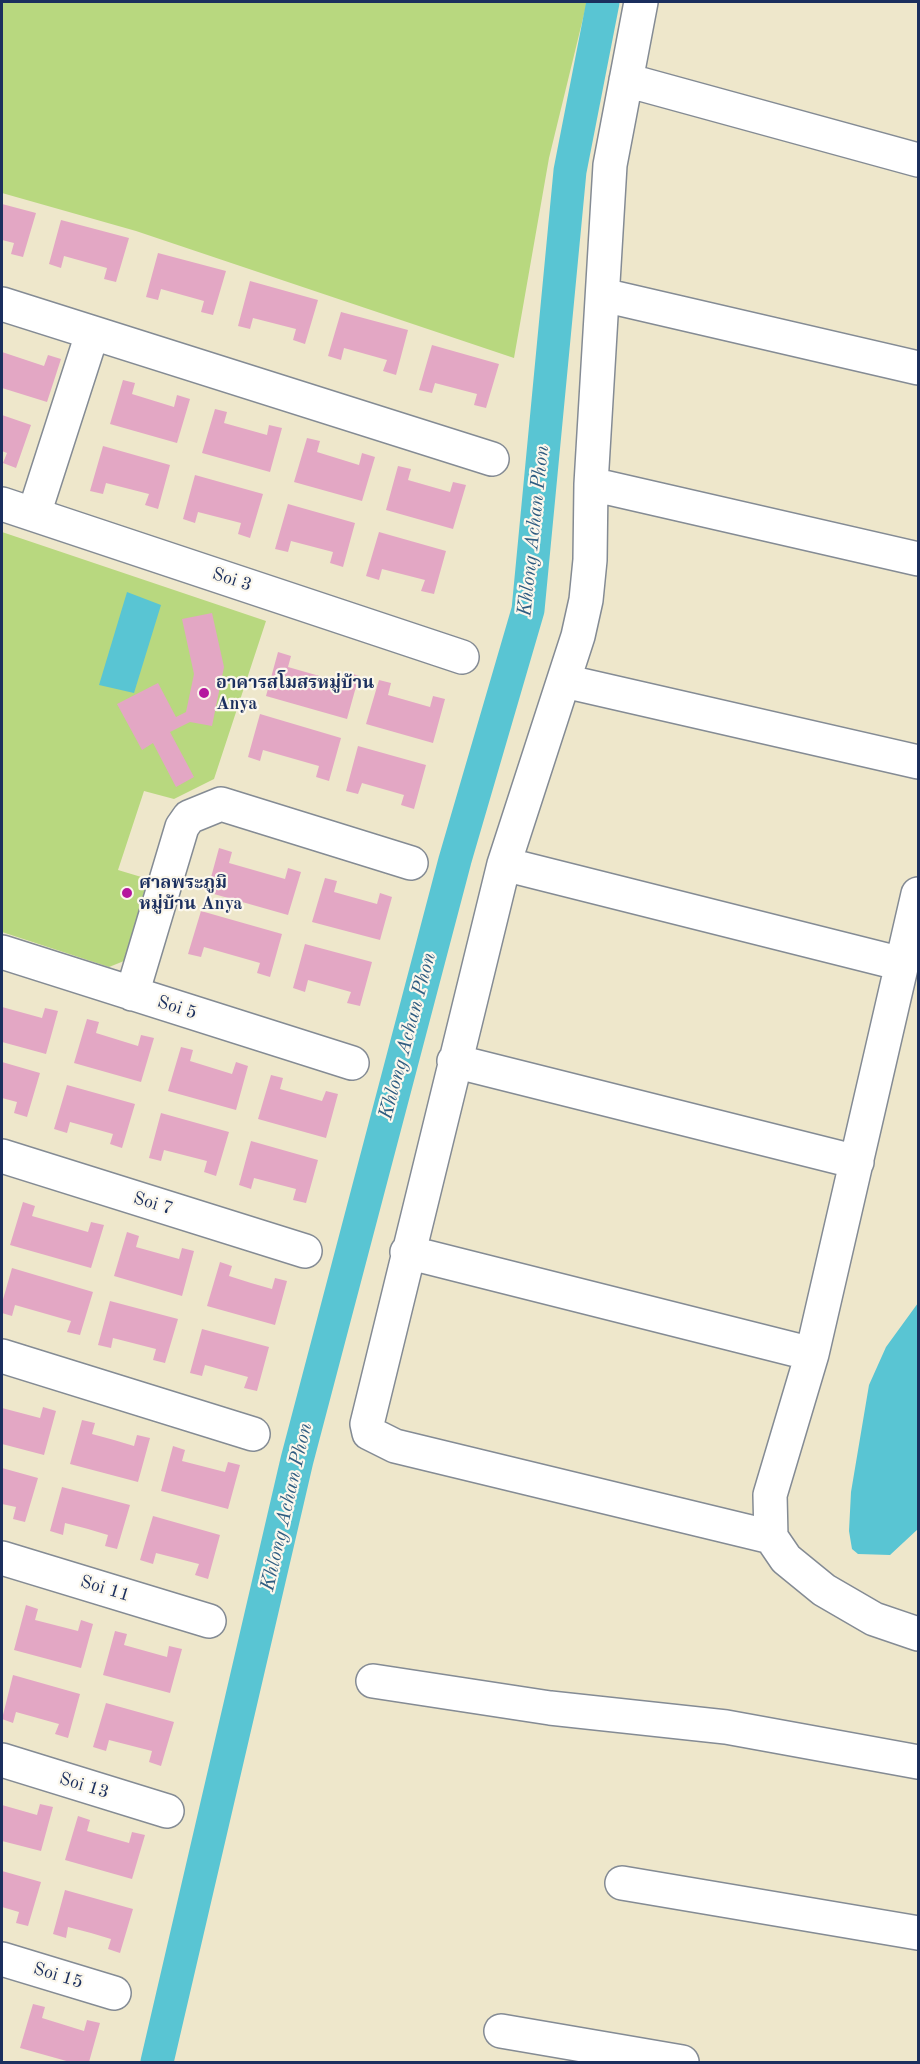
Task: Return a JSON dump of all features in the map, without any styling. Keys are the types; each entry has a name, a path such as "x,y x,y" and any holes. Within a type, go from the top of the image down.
{"street":[{"path":"641,2 610,165 586,600 564,681 504,864 367,1415 369,1433 395,1446 771,1537"},
{"path":"626,80 918,160"},
{"path":"603,295 918,368"},
{"path":"2,304 492,459"},
{"path":"34,514 92,334"},
{"path":"591,484 918,560"},
{"name":"Soi 3","path":"2,504 462,657"},
{"path":"564,681 918,762"},
{"path":"132,994 182,827 189,817 222,804 411,863"},
{"path":"504,864 902,964"},
{"path":"918,894 812,1354 770,1495 771,1537 786,1559 824,1590 874,1619 918,1634"},
{"name":"Soi 5","path":"2,952 352,1063"},
{"path":"454,1061 857,1162"},
{"name":"Soi 7","path":"2,1156 305,1251"},
{"path":"407,1252 812,1354"},
{"path":"2,1356 253,1434"},
{"name":"Soi 11","path":"2,1558 209,1621"},
{"path":"374,1682 550,1708 726,1727 918,1762"},
{"name":"Soi 13","path":"2,1760 167,1811"},
{"path":"622,1883 918,1934"},
{"name":"Soi 15","path":"2,1959 114,1993"},
{"path":"501,2031 682,2062"}],"green space":[{"path":"2,2 587,2 549,158 514,358 136,231 2,193"},
{"path":"2,532 266,621 214,779 174,799 144,791 118,870 148,879 124,961 109,967 2,932"}],"water":[{"path":"127,592 161,605 134,693 99,685"},
{"path":"918,1303 918,1529 890,1555 858,1554 852,1549 849,1531 851,1492 869,1385 886,1347"}],"building":[{"path":"2,204 36,213 23,257 11,254 14,243 2,240"},
{"path":"61,220 129,238 116,282 104,279 107,268 64,256 61,268 49,264"},
{"path":"158,253 226,271 213,315 201,312 204,301 161,289 158,300 146,297"},
{"path":"250,281 318,300 305,344 293,340 296,329 253,318 250,329 238,326"},
{"path":"341,312 408,330 396,375 383,371 387,360 344,348 341,360 328,356"},
{"path":"432,345 499,364 486,408 474,405 477,394 435,383 432,393 419,390"},
{"path":"2,352 44,366 48,355 61,359 47,402 2,388"},
{"path":"123,380 135,383 132,394 174,407 177,395 190,399 177,443 110,424"},
{"path":"215,409 227,412 224,423 267,435 269,425 282,428 270,472 202,453"},
{"path":"2,415 31,425 16,468 3,463 7,453 2,451"},
{"path":"307,438 320,441 317,452 359,465 362,453 375,457 362,501 294,482"},
{"path":"103,446 170,465 158,509 145,505 149,494 106,483 103,494 90,491"},
{"path":"398,466 411,469 408,480 450,492 453,482 466,485 453,529 386,510"},
{"path":"195,475 263,494 250,538 238,534 241,523 198,512 195,523 183,519"},
{"path":"288,504 355,523 343,567 330,563 333,552 291,541 288,552 275,549"},
{"path":"379,532 446,551 434,594 421,591 425,580 382,569 379,580 366,576"},
{"name":"อาคารสโมสรหมู่บ้าน Anya","path":"212,613 224,667 212,726 190,722 170,732 194,777 176,787 153,743 142,750 117,704 158,683 176,717 186,712 194,674 182,619"},
{"path":"278,652 291,656 288,667 344,683 347,672 359,676 347,719 266,696"},
{"path":"379,680 391,683 388,695 430,707 433,696 445,699 433,743 366,724"},
{"path":"260,714 341,738 329,781 316,777 319,766 263,750 260,761 248,757"},
{"path":"358,746 426,765 414,809 401,805 404,795 362,783 358,794 346,791"},
{"path":"219,848 232,852 229,863 285,879 288,868 301,872 288,915 207,892"},
{"path":"325,878 337,881 334,892 377,904 380,893 392,897 380,940 312,922"},
{"path":"201,911 282,934 270,977 257,973 260,963 204,947 201,957 188,954"},
{"path":"305,944 372,962 360,1006 347,1003 351,992 308,980 305,992 293,988"},
{"path":"2,1007 42,1018 45,1008 58,1011 46,1054 2,1042"},
{"path":"87,1019 99,1022 96,1033 138,1046 141,1035 154,1038 141,1082 74,1063"},
{"path":"181,1047 193,1050 190,1061 232,1074 236,1062 248,1066 236,1110 168,1091"},
{"path":"2,1062 40,1073 27,1117 14,1113 17,1102 2,1098"},
{"path":"271,1075 283,1078 280,1089 322,1101 326,1091 338,1094 326,1138 258,1119"},
{"path":"67,1085 135,1104 122,1148 110,1144 113,1134 70,1122 67,1133 54,1129"},
{"path":"161,1113 229,1132 216,1176 204,1172 207,1161 164,1150 161,1161 149,1158"},
{"path":"251,1141 318,1160 306,1203 293,1200 296,1189 254,1178 251,1189 239,1185"},
{"path":"23,1202 35,1206 32,1216 88,1232 91,1222 104,1225 91,1268 10,1245"},
{"path":"127,1232 139,1236 136,1247 179,1259 182,1248 194,1251 182,1296 114,1276"},
{"path":"220,1262 232,1266 229,1276 272,1289 275,1278 287,1281 275,1325 207,1306"},
{"path":"12,1268 93,1292 80,1335 67,1332 71,1321 15,1305 12,1316 2,1313 2,1303"},
{"path":"110,1301 178,1319 165,1363 153,1360 156,1349 113,1338 111,1348 98,1345"},
{"path":"202,1329 269,1347 257,1391 244,1388 248,1377 205,1365 202,1376 190,1373"},
{"path":"43,1407 56,1411 44,1455 2,1444 2,1408 40,1418"},
{"path":"82,1420 95,1423 92,1434 134,1446 137,1435 150,1438 138,1482 70,1464"},
{"path":"173,1446 185,1450 182,1461 225,1472 228,1462 240,1465 228,1509 161,1491"},
{"path":"2,1468 38,1478 25,1522 13,1519 16,1507 2,1504"},
{"path":"62,1487 130,1505 117,1549 105,1546 108,1535 88,1529 65,1523 63,1535 50,1531"},
{"path":"153,1516 220,1535 208,1579 195,1575 199,1564 156,1553 153,1564 140,1560"},
{"path":"26,1605 38,1609 35,1620 78,1631 81,1620 93,1624 81,1668 14,1650"},
{"path":"115,1631 127,1634 124,1645 167,1657 169,1646 182,1649 170,1693 103,1675"},
{"path":"13,1675 80,1694 68,1738 55,1734 59,1724 16,1712 13,1723 2,1719"},
{"path":"106,1703 174,1722 161,1766 149,1762 152,1751 109,1740 106,1751 93,1747"},
{"path":"40,1804 53,1807 41,1851 2,1841 2,1805 37,1815"},
{"path":"78,1816 90,1820 87,1831 129,1843 132,1832 145,1835 132,1879 65,1860"},
{"path":"2,1871 41,1882 28,1926 16,1923 19,1912 2,1907"},
{"path":"65,1890 133,1909 120,1953 108,1949 111,1939 91,1933 68,1927 66,1938 53,1934"},
{"path":"33,2004 45,2007 42,2018 84,2031 87,2020 100,2023 89,2062 70,2062 20,2048"}],"waterway":[{"name":"Khlong Achan Phon","path":"157,2062 297,1460 455,860 528,610 570,171 603,2"}],"place":[{"name":"อาคารสโมสรหมู่บ้าน Anya","path":"204,693"},
{"name":"ศาลพระภูมิ หมู่บ้าน Anya","path":"127,893"}]}
